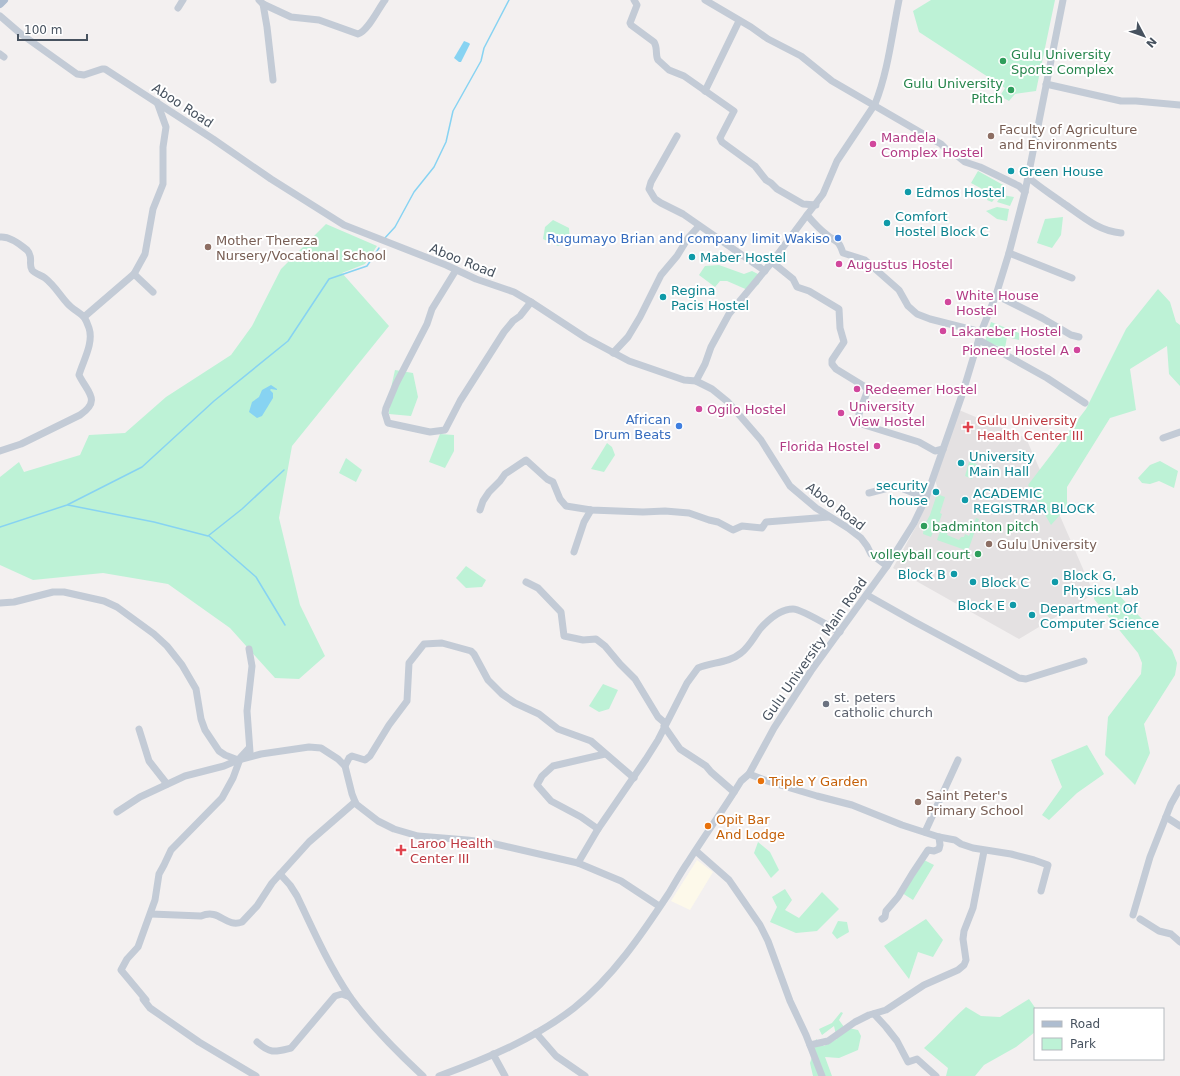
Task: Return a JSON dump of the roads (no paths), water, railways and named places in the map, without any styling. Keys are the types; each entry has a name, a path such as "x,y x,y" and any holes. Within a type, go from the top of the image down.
{"main road":[{"path":"0,4 4,0"}],"street":[{"path":"178,8 183,0"},
{"path":"261,2 291,17 319,20 360,34 367,27 385,0"},
{"path":"634,0 637,5 630,20 631,25 656,44 658,60 669,70 684,76 734,111 720,138 722,142 755,166 766,180 777,189 803,204 816,205"},
{"path":"704,0 725,11 768,39 801,56 832,81 875,104 941,144 949,152 955,154 965,162 980,167 1019,186 1025,192"},
{"path":"696,382 711,347 729,314 816,205 823,194 837,161 875,104 891,45 899,0"},
{"name":"Gulu University Main Road","path":"439,1076 493,1054 536,1033 574,1007 602,982 643,931 741,781 749,774 774,728 811,670 867,595 914,523 926,498 1009,253 1025,192 1063,0"},
{"path":"261,2 268,27 273,80"},
{"name":"Aboo Road","path":"0,16 21,34 74,72 84,75 102,68 106,69 271,179 349,228 514,292 586,338 629,361 684,380 696,382 712,389 728,402 761,440 790,486 816,508 861,538 871,554 887,566"},
{"path":"705,91 739,21"},
{"path":"1046,84 1121,101 1180,105"},
{"path":"84,317 134,274 145,254 153,209 162,184 163,147 166,127 157,102"},
{"path":"677,136 651,182 649,189 655,199 683,214 764,271"},
{"path":"1028,177 1041,188 1096,226 1110,232 1121,233"},
{"path":"807,215 827,236 840,244 843,253 862,258 881,274 901,293 908,306 914,311 930,318 981,332"},
{"path":"614,353 636,324 661,276 677,256 688,238 699,226"},
{"path":"0,237 7,237 26,250 31,258 32,270 45,278 71,307 84,317 90,328 90,334 87,355 79,375 91,394 92,399 87,410 21,444 0,451"},
{"path":"1009,253 1072,278"},
{"path":"772,262 793,279 797,287 808,291 839,309 840,328 844,342 832,360 832,364 836,369 867,388 858,422 919,442 935,451 943,449"},
{"path":"456,270 432,309 427,324 396,384 386,408 386,418 388,423 430,432 445,430 460,401 504,332 531,302"},
{"path":"134,274 153,292"},
{"path":"996,294 1042,318 1070,335 1079,337"},
{"path":"979,340 1047,378 1085,403"},
{"path":"1163,438 1180,432"},
{"path":"480,510 486,496 505,474 526,460 547,479 553,482 560,499 566,506 591,510 644,512 665,511 689,513 718,522 733,530 742,526 762,528 766,522 829,517"},
{"path":"869,493 896,486 926,498"},
{"path":"574,552 584,522 591,510"},
{"path":"526,582 538,588 561,612 564,636 583,640 596,639 605,646 635,679 658,718 680,749 706,766 734,792"},
{"path":"0,603 14,602 53,592 64,592 104,601 117,608 154,634 172,652 194,683 201,719 205,730 225,756 239,759"},
{"path":"867,595 1019,678 1026,679 1084,661"},
{"path":"578,863 598,829 634,778 658,740 664,725 687,683 698,668 736,656 746,648 768,621 783,612 794,609 840,632"},
{"path":"345,766 349,758 352,756 365,760 370,756 389,725 407,701 409,664 421,648 427,644 442,643 471,651 488,680 502,694 515,703 539,714 558,729 591,741 634,778"},
{"path":"249,649 252,666 247,711 250,756"},
{"path":"139,729 149,761 167,784"},
{"path":"117,812 140,797 185,776 226,765 250,756 314,747 327,751 345,766 355,802 378,822 400,831 418,836 491,843 578,863 621,881 659,906"},
{"path":"249,748 239,759 222,798 171,850 159,874 156,900 138,948 125,962 121,968 121,971 146,1000 143,999 150,1008 199,1042 256,1076"},
{"path":"598,829 581,817 551,801 537,785 542,776 553,766 605,754"},
{"path":"925,832 958,760"},
{"path":"226,765 232,778"},
{"path":"749,774 767,781 852,805 902,825 939,837 955,840 961,844 984,851 1004,853 1030,859 1048,865 1041,891"},
{"path":"1180,788 1171,804 1150,857 1137,917 1159,931 1172,934 1180,942"},
{"path":"151,914 201,916 208,913 215,914 234,923 240,923 245,920 257,906 267,888 309,842 355,802"},
{"path":"1166,817 1180,826"},
{"path":"882,919 885,917 886,911 898,897 928,850 934,851 939,849 939,837"},
{"path":"696,851 729,880 760,925 768,941 790,1001 822,1076"},
{"path":"810,1045 828,1041 855,1022 886,1010 924,984 958,970 966,963 963,939 964,931 973,908 984,851"},
{"path":"280,874 290,885 336,975 350,997 390,1046 423,1076"},
{"path":"256,1042 266,1051 284,1051 291,1048 335,996 342,994 350,997"},
{"path":"874,1014 897,1041 908,1062 917,1059 936,1076"},
{"path":"536,1033 556,1056 585,1076"},
{"path":"493,1054 505,1076"}],"water":[{"path":"464,41 470,44 461,62 459,62 454,58"},
{"path":"271,385 277,390 270,390 273,393 273,398 262,416 257,418 249,412 252,402 259,397 262,390"}],"waterway":[{"path":"384,239 395,227 414,192 434,167 446,142 453,111 481,61 484,48 509,0"},
{"path":"0,527 67,505 142,467 214,401 288,341 329,279 367,266 379,248"},
{"path":"68,505 154,522 208,536 242,509 284,470"},
{"path":"209,536 256,577 285,625"}],"place":[{"name":"Gulu University Sports Complex","path":"1003,61"},
{"name":"Gulu University Pitch","path":"1011,90"},
{"name":"Faculty of Agriculture and Environments","path":"991,136"},
{"name":"Mandela Complex Hostel","path":"873,144"},
{"name":"Green House","path":"1011,171"},
{"name":"Edmos Hostel","path":"908,192"},
{"name":"Comfort Hostel Block C","path":"887,223"},
{"name":"Rugumayo Brian and company limit Wakiso","path":"838,238"},
{"name":"Mother Thereza Nursery/Vocational School","path":"208,247"},
{"name":"Maber Hostel","path":"692,257"},
{"name":"Augustus Hostel","path":"839,264"},
{"name":"Regina Pacis Hostel","path":"663,297"},
{"name":"White House Hostel","path":"948,302"},
{"name":"Lakareber Hostel","path":"943,331"},
{"name":"Pioneer Hostel A","path":"1077,350"},
{"name":"Redeemer Hostel","path":"857,389"},
{"name":"Ogilo Hostel","path":"699,409"},
{"name":"University View Hostel","path":"841,413"},
{"name":"African Drum Beats","path":"679,426"},
{"name":"Gulu University Health Center III","path":"968,427"},
{"name":"Florida Hostel","path":"877,446"},
{"name":"University Main Hall","path":"961,463"},
{"name":"security house","path":"936,492"},
{"name":"ACADEMIC REGISTRAR BLOCK","path":"965,500"},
{"name":"badminton pitch","path":"924,526"},
{"name":"Gulu University","path":"989,544"},
{"name":"volleyball court","path":"978,554"},
{"name":"Block B","path":"954,574"},
{"name":"Block C","path":"973,582"},
{"name":"Block G, Physics Lab","path":"1055,582"},
{"name":"Block E","path":"1013,605"},
{"name":"Department Of Computer Science","path":"1032,615"},
{"name":"st. peters catholic church","path":"826,704"},
{"name":"Triple Y Garden","path":"761,781"},
{"name":"Saint Peter's Primary School","path":"918,802"},
{"name":"Opit Bar And Lodge","path":"708,826"},
{"name":"Laroo Health Center III","path":"401,850"}]}
